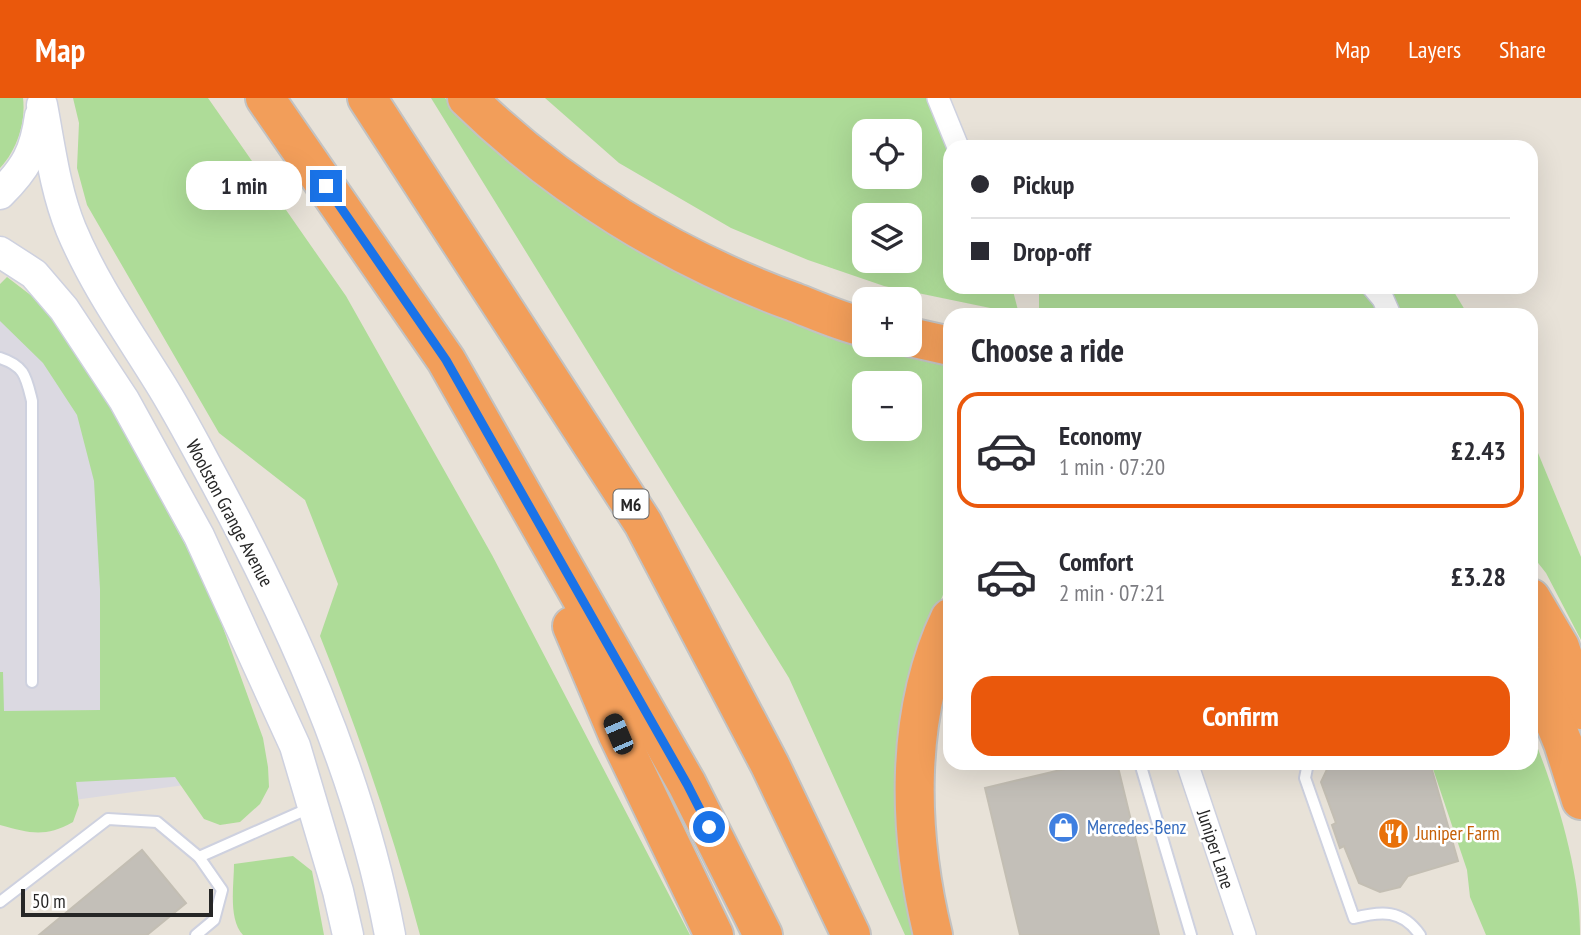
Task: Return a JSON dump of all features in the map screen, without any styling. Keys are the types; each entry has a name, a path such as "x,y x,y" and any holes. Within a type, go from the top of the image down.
{"highway":[{"path":"265,98 446,360 687,784 763,935"},
{"name":"M6","path":"367,98 643,523 770,765 851,935"},
{"path":"467,98 499,130 583,194 673,249 725,275 852,323"},
{"path":"922,340 943,344"},
{"path":"507,469 618,734 714,935"},
{"path":"1538,610 1560,647 1581,710"},
{"path":"933,935 923,894 919,860 915,778 918,729 928,677 943,637"},
{"path":"1538,682 1563,743 1581,800"}],"main road":[{"path":"0,194 21,173 37,141 41,102"},
{"name":"Woolston Grange Avenue","path":"41,102 58,189 81,250 99,288 158,381 204,461 248,542 298,647 362,819 379,875 390,935"},
{"name":"Woolston Grange Avenue","path":"0,252 34,274 64,309 124,400 200,536 295,746 348,935"}],"street":[{"path":"938,98 955,140"},
{"name":"Juniper Lane","path":"1189,770 1245,935"}],"lane":[{"path":"0,358 14,363 25,375 32,401 32,682"},
{"path":"1142,770 1191,935"},
{"path":"1307,770 1305,778 1354,918 1375,912 1398,915 1420,935"},
{"path":"199,857 314,807"},
{"path":"0,902 108,819 157,822 199,857 222,890 214,920 196,935"}],"shaded area":[{"path":"0,296 54,343 244,777 0,810"}],"green space":[{"path":"0,98 23,98 24,107 16,144 0,168"},
{"path":"73,98 208,98 346,296 492,555 690,935 420,935 375,784 320,636 338,584 305,500 219,433 87,205 77,168 79,123"},
{"path":"431,98 445,98 508,158 852,339 852,357 919,357 943,362 943,595 912,676 924,935 905,935 789,678"},
{"path":"545,98 934,98 948,140 943,140 943,294 1014,294 1017,308 990,308 922,294 922,287 884,286 808,260 731,228 619,163"},
{"path":"7,277 41,303 105,396 209,589 263,738 268,767 269,787 260,804 240,822 220,825 204,819 175,777 76,782 79,805 73,822 45,832 0,825 0,672 3,672 4,711 100,710 100,589 94,481 77,415 43,363 0,321 0,284"},
{"path":"1039,294 1455,294 1464,308 1039,308"},
{"path":"1538,453 1581,557 1581,640 1538,563"},
{"path":"1538,750 1565,831 1576,884 1580,935 1486,935 1470,897 1467,870 1433,770 1538,770"},
{"path":"293,856 312,871 324,935 243,935 235,920 234,864"}],"building":[{"name":"Mercedes-Benz","path":"1061,770 1119,770 1159,935 1020,935 985,788"},
{"name":"Juniper Farm","path":"1327,770 1432,770 1458,861 1408,876 1400,887 1380,892 1359,883 1344,846 1340,848 1332,825 1336,823 1321,782"},
{"path":"142,850 186,903 147,935 39,935"}],"place":[{"name":"Mercedes-Benz","path":"1064,827"},
{"name":"Juniper Farm","path":"1393,833"}],"route":[{"path":"326,186 446,360 709,827"}]}
